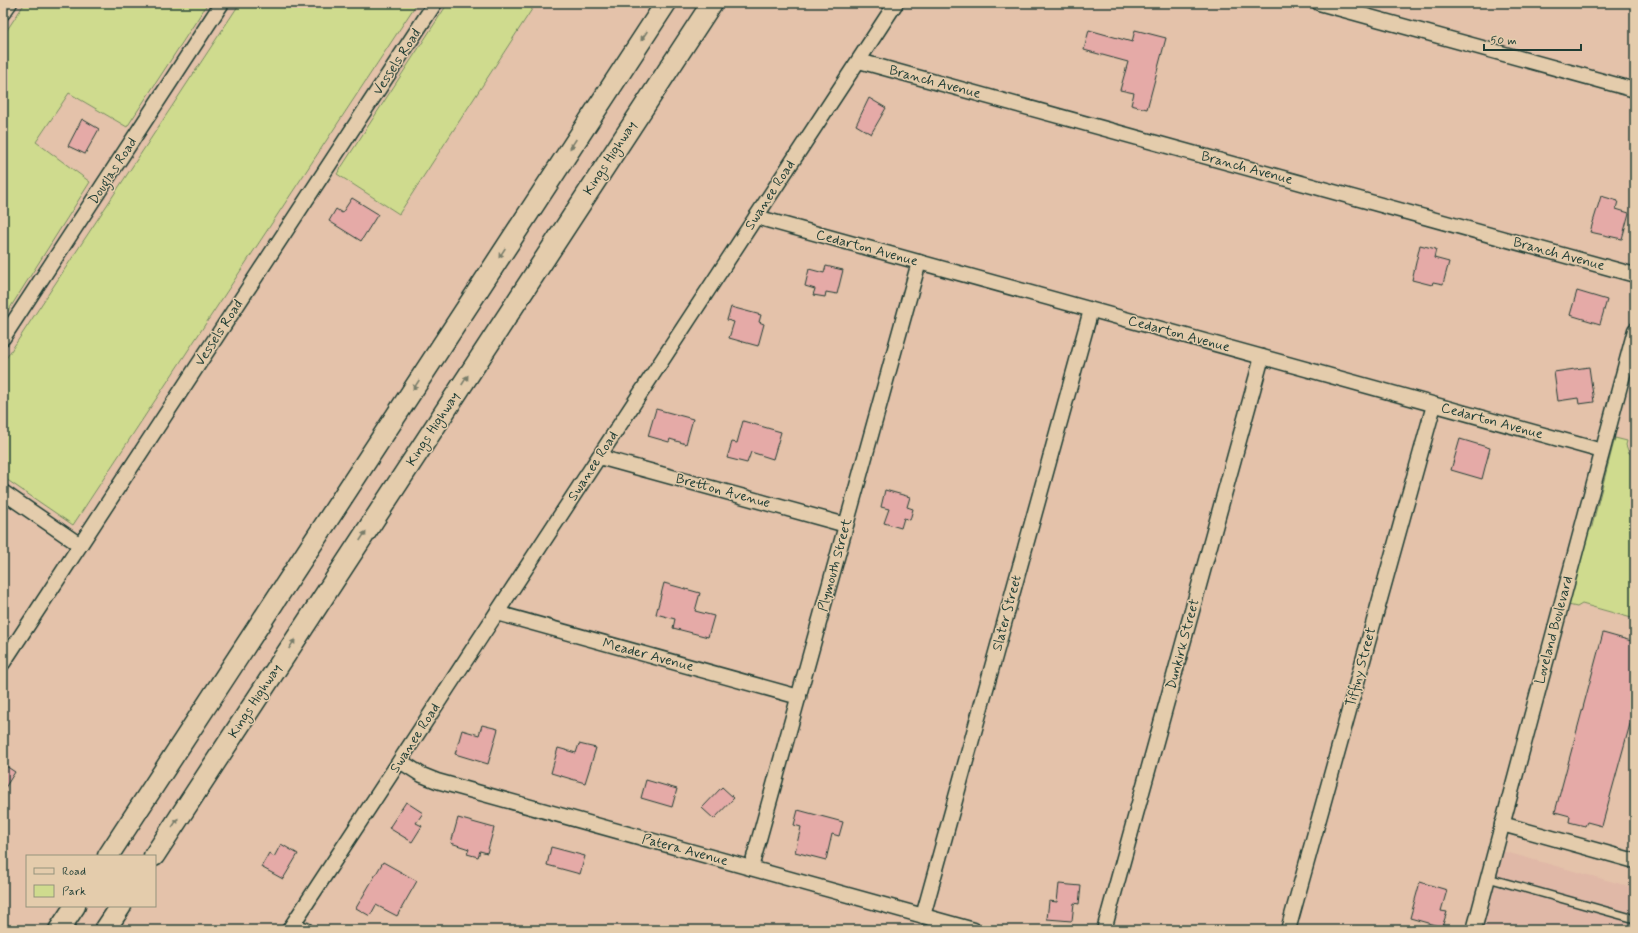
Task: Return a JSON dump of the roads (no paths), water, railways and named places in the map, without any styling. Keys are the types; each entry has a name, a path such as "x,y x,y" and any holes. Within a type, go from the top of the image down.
{"main road":[{"path":"109,855 666,3"},
{"name":"Kings Highway","path":"155,855 712,3"},
{"path":"59,930 74,907"},
{"path":"105,930 120,907"}],"street":[{"path":"3,13 10,3"},
{"name":"Douglas Road","path":"3,338 222,3"},
{"name":"Vessels Road","path":"3,663 435,3"},
{"name":"Swanee Road","path":"291,928 896,3"},
{"path":"1319,3 1635,90"},
{"name":"Branch Avenue","path":"859,61 1635,276"},
{"name":"Cedarton Avenue","path":"756,217 1602,451"},
{"name":"Plymouth Street","path":"751,868 919,262"},
{"name":"Slater Street","path":"923,916 1091,310"},
{"name":"Loveland Boulevard","path":"1474,930 1602,451 1630,366 1635,330"},
{"name":"Dunkirk Street","path":"1104,930 1262,357"},
{"name":"Tiffiny Street","path":"1288,930 1434,405"},
{"name":"Bretton Avenue","path":"599,457 846,525"},
{"path":"3,492 80,545"},
{"name":"Meader Avenue","path":"497,613 799,697"},
{"name":"Patera Avenue","path":"400,761 422,775 437,781 974,930"},
{"path":"1502,824 1635,861"},
{"path":"291,928 306,930"}],"lane":[{"path":"1488,878 1635,919"}]}
